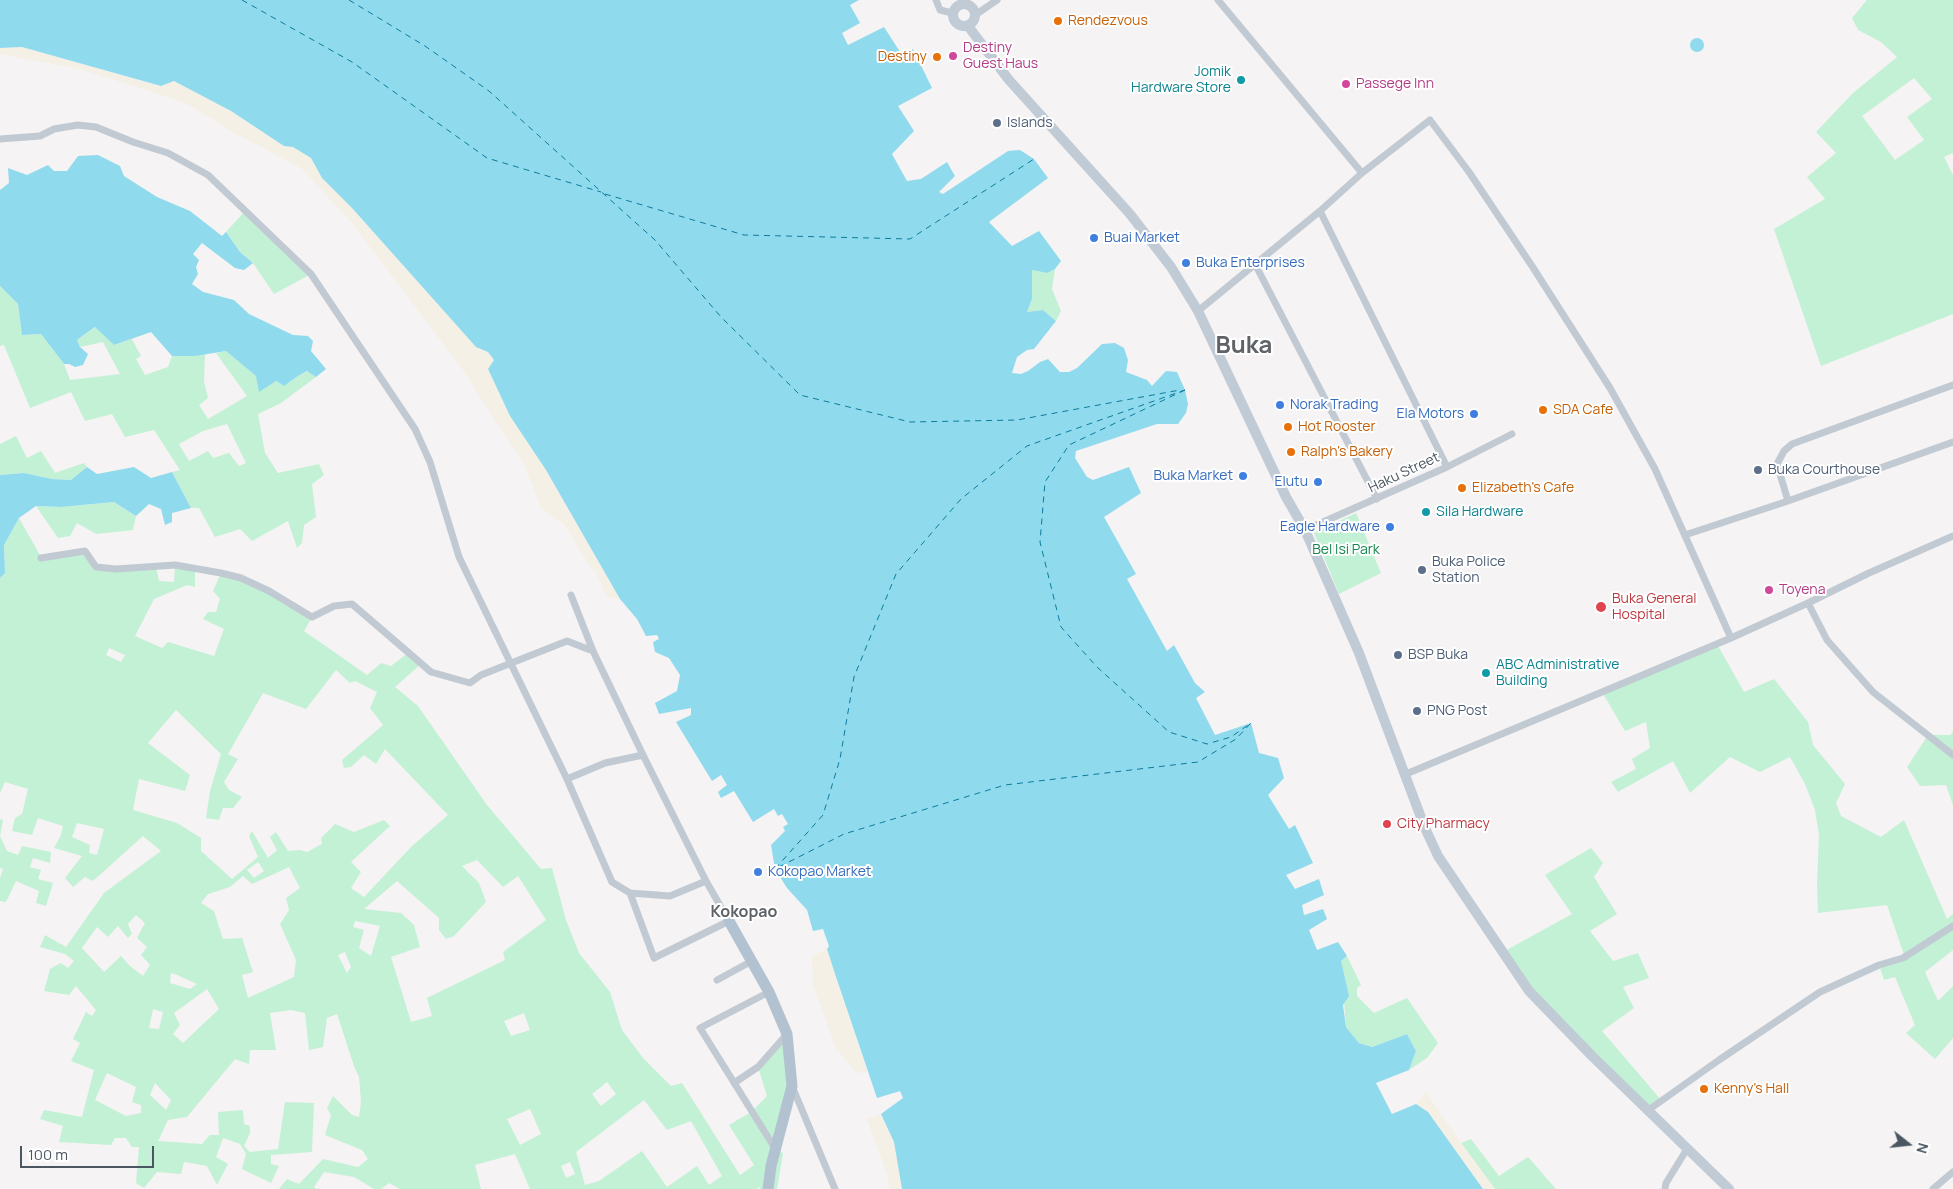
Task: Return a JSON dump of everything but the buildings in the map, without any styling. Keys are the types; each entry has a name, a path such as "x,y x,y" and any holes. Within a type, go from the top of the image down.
{"main road":[{"path":"963,4 972,7 975,16 968,26 960,26 955,23 952,13 954,8 963,4"},
{"path":"968,26 1009,80 1130,214 1172,267 1198,311 1286,497 1305,530 1359,653 1425,828 1438,856 1529,991 1647,1111 1729,1189"},
{"path":"729,921 769,992 787,1034 792,1086 768,1189"}],"street":[{"path":"936,0 940,10 952,13"},
{"path":"975,16 997,0"},
{"path":"1218,0 1362,173"},
{"path":"1198,311 1320,211 1362,173 1430,120 1469,172 1610,388 1655,470 1731,638"},
{"path":"0,139 40,136 54,129 78,125 96,127 168,153 208,175 311,274 415,429 430,462 459,557 567,779 612,882 630,893 670,896 706,881"},
{"path":"1320,211 1447,467"},
{"path":"1255,264 1377,500"},
{"path":"1788,501 1777,464 1784,451 1792,444 1953,385"},
{"name":"Haku Street","path":"1305,530 1377,500 1512,434"},
{"path":"1685,535 1788,501 1953,442"},
{"path":"1406,774 1731,638 1808,603 1869,572 1953,536"},
{"path":"41,558 85,552 96,567 116,569 175,565 221,573 241,578 270,591 312,617 334,606 352,604 432,672 470,682 481,675 567,641 593,651"},
{"path":"571,596 593,651 643,755 706,881 729,921 654,958 630,893"},
{"path":"1808,603 1826,640 1873,692 1953,755"},
{"path":"567,779 604,763 643,755"},
{"path":"1647,1111 1820,992 1879,965 1903,958 1953,926"},
{"path":"717,980 752,960"},
{"path":"769,992 700,1028 776,1150"},
{"path":"734,1083 758,1066 787,1034"},
{"path":"792,1086 835,1189"},
{"path":"1665,1189 1666,1183 1687,1149"},
{"path":"1933,1189 1953,1172"}],"green space":[{"path":"1867,0 1953,0 1953,153 1944,157 1953,175 1953,314 1821,366 1774,229 1825,199 1807,177 1836,153 1816,132 1853,93 1897,57 1881,42 1858,30 1852,18","holes":["1914,78 1932,99 1907,117 1924,140 1895,160 1862,116"]},
{"path":"246,210 311,274 274,294 253,263 240,252 226,232"},
{"path":"1055,269 1052,289 1061,311 1056,321 1043,310 1027,312 1032,299 1032,270 1047,273"},
{"path":"0,286 18,304 22,335 41,334 64,364 70,380 120,374 103,342 80,347 77,340 96,327 114,345 132,339 141,356 136,359 145,375 168,367 172,356 205,354 204,381 208,398 199,405 208,419 247,396 216,353 226,351 256,376 276,381 284,386 308,371 316,377 281,403 258,414 265,453 278,473 319,464 324,475 312,484 316,517 304,525 302,543 297,548 288,521 252,541 240,529 215,537 199,508 191,508 172,472 180,470 154,430 125,437 112,414 85,421 71,392 30,408 4,345 0,346","holes":["227,424 246,463 239,466 229,453 213,458 208,451 189,461 179,444 203,431"]},
{"path":"16,436 27,458 41,451 55,473 84,463 87,467 71,480 52,479 24,473 0,475 0,444"},
{"path":"114,502 136,516 133,530 96,534 77,523 70,536 58,538 36,506 61,507"},
{"name":"Bel Isi Park","path":"1356,513 1381,573 1339,594 1314,533"},
{"path":"19,518 41,557 85,551 96,567 156,567 159,581 174,582 175,565 195,568 195,587 187,585 154,599 135,636 162,648 168,642 214,656 224,629 203,619 208,612 216,612 220,599 213,591 221,573 241,578 312,617 304,631 367,675 381,663 391,666 409,652 421,664 395,687 418,706 487,805 541,869 552,868 566,920 579,953 610,992 622,1030 643,1058 671,1086 682,1083 740,1175 754,1165 729,1125 751,1112 767,1096 758,1067 787,1034 792,1086 776,1150 783,1153 777,1189 760,1189 760,1187 756,1189 530,1189 515,1154 475,1165 481,1189 400,1189 389,1183 381,1189 374,1189 354,1177 324,1172 314,1187 316,1189 279,1189 287,1179 299,1184 323,1159 358,1167 368,1159 362,1150 325,1135 331,1115 327,1108 333,1096 352,1115 359,1117 361,1102 359,1077 337,1014 327,1018 323,1047 309,1050 305,1013 291,1010 270,1013 276,1050 250,1050 249,1064 235,1059 187,1117 168,1120 158,1141 202,1144 210,1135 219,1135 218,1112 243,1110 244,1124 250,1126 250,1133 244,1146 250,1152 278,1149 285,1102 314,1103 312,1152 271,1155 271,1164 279,1166 271,1183 242,1169 246,1154 240,1144 223,1138 216,1157 228,1164 217,1185 207,1166 184,1162 181,1174 157,1172 144,1188 136,1183 139,1147 132,1147 126,1138 115,1138 111,1145 59,1142 63,1126 40,1119 44,1110 82,1117 94,1070 71,1061 80,1043 73,1039 86,1012 92,1016 96,1010 76,986 69,995 44,991 50,969 61,963 68,968 74,961 65,954 40,947 45,935 66,947 104,893 161,851 143,836 93,881 85,877 73,887 65,878 82,856 54,848 61,835 63,826 38,818 32,835 12,831 15,818 22,814 28,789 5,782 0,793 0,578 5,573 4,545","holes":["109,648 125,655 121,662 106,655","336,670 350,683 355,681 377,692 370,708 383,725 342,760 344,768 351,767 364,755 376,764 385,749 448,815 412,846 364,897 351,888 361,872 351,862 390,826 384,820 354,832 335,824 321,838 322,844 307,852 300,850 288,851 276,832 270,837 277,850 268,858 252,831 249,836 258,857 232,879 201,851 201,838 177,823 133,810 139,779 185,791 190,775 148,743 176,710 221,754 210,791 206,818 219,820 223,808 233,808 242,797 229,790 224,782 238,759 228,754 263,693 306,709","77,823 104,829 97,855 89,853 90,845 72,837","477,860 503,887 518,876 546,920 503,952 505,960 427,998 432,1016 411,1022 391,957 420,947 414,925 401,913 364,909 397,881 439,918 439,930 446,939 454,936 486,902 479,883 462,866","258,862 264,871 254,878 247,870","289,867 300,888 286,898 289,910 280,924 296,960 294,977 248,998 242,975 253,972 242,938 223,939 214,911 201,903 208,894 230,887 243,876 252,884","136,915 145,923 137,938 147,947 141,955 150,965 143,976 121,956 104,972 82,948 97,927 108,937 118,926 128,938 132,934 128,924","355,921 380,926 371,956 359,948 364,930 353,927","345,952 351,967 347,973 338,955","171,973 197,984 190,989 170,983","207,989 219,1009 183,1043 173,1034 180,1025 174,1013","153,1009 163,1012 159,1029 149,1028","524,1013 530,1030 511,1036 504,1021","107,1073 136,1087 132,1102 141,1105 141,1113 126,1116 95,1100","607,1082 616,1094 601,1106 592,1094","155,1083 171,1100 166,1110 150,1095","644,1100 667,1130 691,1121 722,1176 709,1185 697,1166 667,1187 642,1151 599,1181 585,1185 576,1152","530,1109 541,1134 520,1145 507,1119","570,1162 575,1174 566,1178 561,1166"]},
{"path":"1717,644 1744,692 1774,679 1808,722 1813,745 1845,784 1836,803 1841,816 1881,837 1904,820 1947,919 1953,914 1953,950 1925,972 1938,1001 1953,986 1953,1038 1935,1059 1906,1033 1915,1025 1895,977 1884,980 1879,965 1903,958 1903,952 1887,905 1818,913 1819,835 1815,810 1805,784 1790,757 1760,772 1730,757 1690,793 1673,761 1618,792 1611,782 1636,769 1632,759 1650,748 1646,722 1625,731 1602,692"},
{"path":"1953,732 1953,805 1946,785 1920,786 1907,767 1928,735 1950,735"},
{"path":"0,819 3,820 0,836"},
{"path":"0,836 7,851 18,855 22,846 51,852 50,863 33,858 30,867 41,870 38,879 53,883 46,906 36,903 39,891 16,881 6,902 0,901 0,878 3,869 0,868"},
{"path":"1591,848 1603,863 1594,877 1617,914 1590,931 1613,961 1638,953 1649,978 1623,987 1634,1008 1602,1031 1662,1101 1647,1111 1548,1009 1503,952 1572,914 1545,875"},
{"path":"1347,956 1361,985 1357,988 1357,996 1374,1013 1407,998 1438,1043 1427,1058 1409,1070 1416,1051 1407,1034 1372,1047 1359,1043 1346,1027 1341,961"},
{"path":"1471,1139 1499,1176 1528,1157 1556,1189 1495,1189 1461,1143"}],"sand":[{"path":"22,47 160,86 174,80 231,111 284,146 293,147 311,158 322,178 352,208 476,347 488,352 495,360 488,369 510,416 546,470 620,599 607,597 595,571 564,524 541,508 524,464 463,370 351,222 301,168 234,133 191,106 175,99 79,69 0,54 0,48"},
{"path":"827,949 867,1072 857,1073 836,1049 813,985 812,956"},
{"path":"1426,1092 1495,1189 1483,1189 1428,1112 1416,1104"},
{"path":"881,1114 894,1142 902,1189 890,1189 887,1174 867,1119"}],"water":[{"path":"0,0 859,0 850,5 860,23 842,33 848,45 884,27 902,55 913,49 932,88 898,106 914,131 892,154 907,181 921,179 947,162 955,176 939,192 943,194 1008,151 1020,150 1034,159 1048,178 989,222 1012,246 1039,231 1061,261 1055,269 1047,273 1032,270 1032,299 1027,312 1043,310 1056,321 1034,349 1027,350 1017,357 1012,373 1021,374 1048,359 1060,372 1069,372 1077,368 1102,344 1115,343 1124,348 1128,360 1126,372 1147,380 1152,386 1166,371 1177,372 1185,390 1188,404 1186,413 1178,424 1157,424 1076,451 1075,458 1087,477 1093,480 1129,467 1141,493 1104,517 1136,574 1127,579 1167,651 1174,645 1195,683 1205,692 1196,698 1215,735 1251,723 1259,753 1278,758 1284,778 1268,795 1289,829 1295,825 1313,863 1286,875 1295,889 1319,879 1324,895 1302,905 1304,915 1323,909 1327,919 1309,930 1317,950 1338,942 1347,956 1341,961 1349,996 1343,1005 1346,1027 1359,1043 1372,1047 1407,1034 1416,1051 1409,1070 1376,1083 1392,1114 1416,1104 1428,1112 1483,1189 902,1189 894,1142 881,1114 903,1098 900,1091 877,1098 827,949 829,946 823,929 813,931 807,910 787,888 775,869 771,845 785,831 783,827 788,824 782,814 778,816 774,809 753,822 734,791 721,798 718,792 727,785 721,775 712,781 676,722 691,715 691,708 659,714 655,703 677,691 680,675 669,658 655,652 653,642 659,639 657,635 646,636 637,619 620,599 546,470 510,416 488,369 494,360 488,352 476,347 352,208 322,178 311,158 293,147 284,146 231,111 174,81 161,86 22,47 0,48"},
{"path":"1697,38 1702,40 1704,45 1702,50 1697,52 1692,50 1690,45 1692,40"},
{"path":"98,155 120,166 124,176 157,197 190,211 222,236 226,232 240,252 253,263 244,270 235,268 202,243 193,254 199,260 196,267 198,274 192,284 203,292 234,300 249,314 293,335 308,336 313,341 311,351 326,369 316,377 307,371 284,386 276,381 259,392 256,376 226,351 195,356 172,356 151,332 114,345 95,327 77,340 80,347 88,354 83,365 75,367 64,364 41,334 22,335 18,304 0,286 0,190 9,183 8,168 27,175 48,165 54,171 67,171 78,156"},
{"path":"87,467 97,474 134,467 151,478 172,472 191,508 172,513 172,522 165,525 161,509 149,504 136,516 114,502 61,507 36,506 19,518 4,545 5,573 0,578 0,475 24,473 52,479 71,480"}],"ferry route":[{"path":"242,0 352,62 487,158 601,192"},
{"path":"349,0 425,46 489,91 655,240 721,317 800,395 910,422 1017,420 1180,390"},
{"path":"605,194 744,235 910,239 1034,159"},
{"path":"1185,390 1069,445 1045,482 1040,542 1061,627 1097,667 1169,732 1207,744 1231,737 1251,723 1236,739 1198,762 1005,785 844,834 775,869 823,815 840,759 854,677 896,574 961,499 1027,446 1185,390"}],"place":[{"name":"Rendezvous","path":"1058,21"},
{"name":"Destiny Guest Haus","path":"953,56"},
{"name":"Destiny","path":"937,57"},
{"name":"Jomik Hardware Store","path":"1241,80"},
{"name":"Passege Inn","path":"1346,84"},
{"name":"Islands","path":"997,123"},
{"name":"Buai Market","path":"1094,238"},
{"name":"Buka Enterprises","path":"1186,263"},
{"name":"Norak Trading","path":"1280,405"},
{"name":"SDA Cafe","path":"1543,410"},
{"name":"Ela Motors","path":"1474,414"},
{"name":"Hot Rooster","path":"1288,427"},
{"name":"Ralph's Bakery","path":"1291,452"},
{"name":"Buka Courthouse","path":"1758,470"},
{"name":"Buka Market","path":"1243,476"},
{"name":"Elutu","path":"1318,482"},
{"name":"Elizabeth's Cafe","path":"1462,488"},
{"name":"Sila Hardware","path":"1426,512"},
{"name":"Eagle Hardware","path":"1390,527"},
{"name":"Buka Police Station","path":"1422,570"},
{"name":"Toyena","path":"1769,590"},
{"name":"Buka General Hospital","path":"1601,607"},
{"name":"BSP Buka","path":"1398,655"},
{"name":"ABC Administrative Building","path":"1486,673"},
{"name":"PNG Post","path":"1417,711"},
{"name":"City Pharmacy","path":"1387,824"},
{"name":"Kokopao Market","path":"758,872"},
{"name":"Kenny's Hall","path":"1704,1089"}],"district":[{"name":"Buka","path":"1244,346"},
{"name":"Kokopao","path":"744,913"}]}
